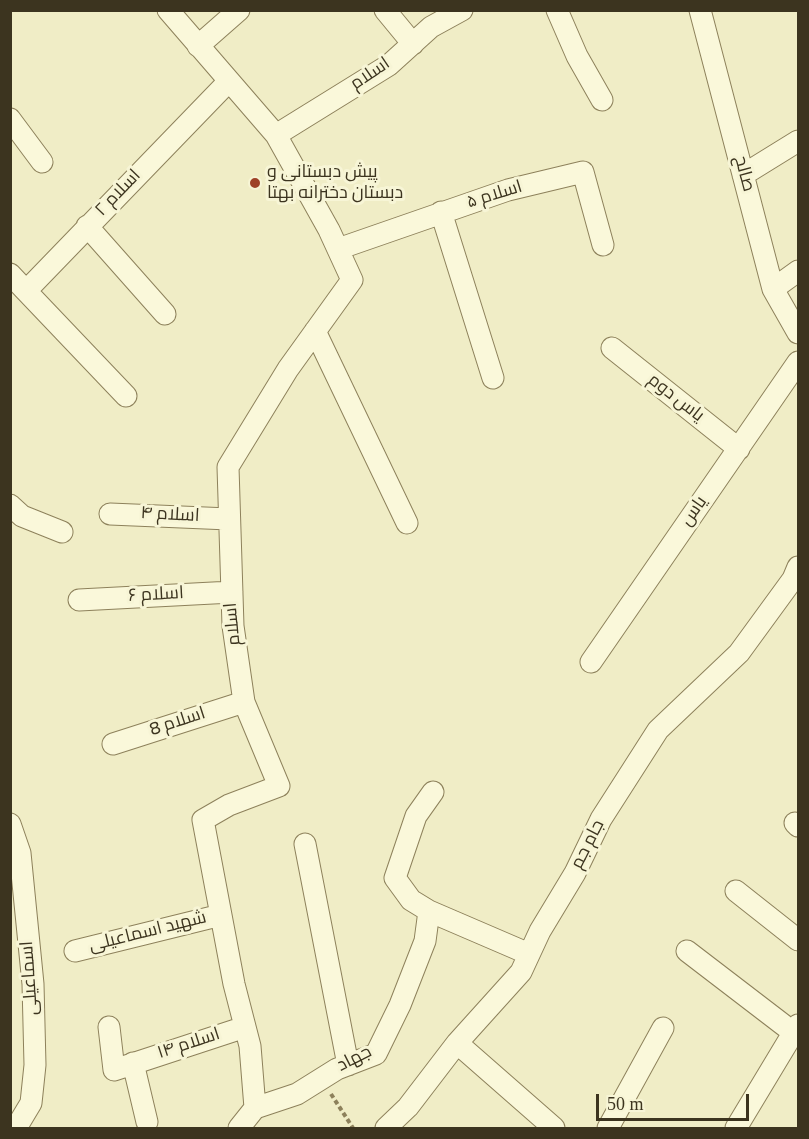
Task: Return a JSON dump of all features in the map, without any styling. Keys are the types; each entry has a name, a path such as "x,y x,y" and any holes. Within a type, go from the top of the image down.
{"street":[{"name":"اسلام","path":"168,10 276,135 330,230 352,280 288,369 228,467 233,626 243,702 279,786 228,805 203,820 234,984 250,1046 255,1108"},
{"path":"198,46 238,10"},
{"path":"386,10 412,44"},
{"path":"557,10 577,56 602,100"},
{"name":"صالح","path":"700,10 773,289 798,333"},
{"name":"اسلام","path":"276,135 389,64 431,27 452,13"},
{"name":"اسلام ۲","path":"26,291 229,81"},
{"path":"10,119 42,162"},
{"path":"743,175 798,141"},
{"name":"اسلام ۵","path":"338,249 507,190 583,172 603,245"},
{"path":"441,212 493,378"},
{"path":"87,226 165,314"},
{"path":"773,289 798,271"},
{"path":"10,274 126,396"},
{"path":"315,331 407,523"},
{"name":"یاس دوم","path":"612,348 739,449"},
{"name":"یاس","path":"591,662 798,362"},
{"path":"10,504 22,516 62,532"},
{"name":"اسلام ۴","path":"110,514 229,519"},
{"name":"جام جم","path":"386,1128 408,1107 457,1042 521,972 540,931 575,873 601,819 658,730 738,652 794,579 798,567"},
{"name":"اسلام ۶","path":"79,600 232,592"},
{"name":"اسلام 8","path":"113,744 243,702"},
{"path":"433,792 416,816 395,878 411,900 429,911 529,954"},
{"name":"اسماعیلی","path":"10,824 20,853 18,902 33,984 35,1065 31,1103 16,1128"},
{"path":"305,844 348,1065"},
{"path":"736,891 798,940"},
{"name":"جهاد","path":"255,1108 297,1094 348,1065 376,1054 400,1005 425,941 429,911"},
{"name":"شهید اسماعیلی","path":"75,951 221,915"},
{"path":"687,951 793,1042 737,1128"},
{"path":"109,1026 123,1066"},
{"name":"اسلام ۱۴","path":"147,1122 123,1066 245,1027"},
{"path":"608,1128 663,1028"},
{"path":"457,1042 554,1128"},
{"path":"239,1128 255,1108"}],"path":[{"path":"321,1079 353,1128"}],"place":[{"name":"پیش دبستانی و دبستان دخترانه بهتا","path":"255,183"}]}
